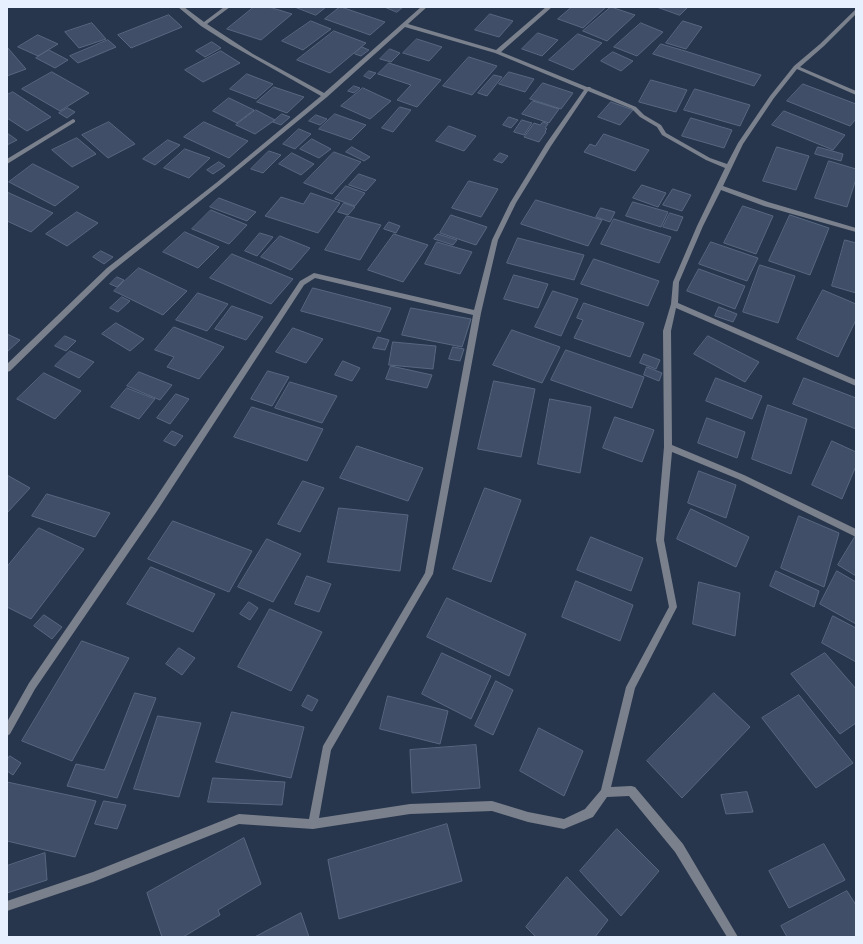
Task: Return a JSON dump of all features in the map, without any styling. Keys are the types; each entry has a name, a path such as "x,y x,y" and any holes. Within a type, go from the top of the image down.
{"street":[{"path":"181,7 203,25 261,62 325,96"},
{"path":"203,25 227,7"},
{"path":"7,369 109,270 218,184 325,96 424,7"},
{"path":"497,52 549,7"},
{"path":"7,906 92,878 239,819 313,824 410,808 492,806 528,817 564,824 589,813 606,792 631,687 673,607 660,540 668,447 667,331 674,304 676,282 700,226 740,144 772,97 796,66 822,45 856,11"},
{"path":"404,25 497,52 634,108 642,116 659,126 664,134 708,159 729,167"},
{"path":"796,66 856,93"},
{"path":"313,824 326,749 429,574 477,313 495,240 510,209 548,145 588,88"},
{"path":"7,162 73,121"},
{"path":"719,187 766,204 856,230"},
{"path":"7,731 32,686 154,508 302,283 314,275 477,313"},
{"path":"674,304 856,383"},
{"path":"668,447 741,477 856,533"},
{"path":"606,792 631,791 679,848 733,937"}],"building":[{"path":"254,7 269,7 292,14 261,40 227,29"},
{"path":"295,7 326,7 316,15"},
{"path":"340,7 385,22 370,35 325,19"},
{"path":"385,7 403,7 397,12"},
{"path":"572,7 606,7 583,28 558,19"},
{"path":"611,7 635,15 607,41 583,31"},
{"path":"657,7 688,7 680,15"},
{"path":"490,14 513,21 499,37 475,30"},
{"path":"169,15 182,27 131,48 118,35"},
{"path":"311,21 331,29 303,50 282,41"},
{"path":"683,21 702,27 686,49 666,43"},
{"path":"92,23 106,39 79,48 65,32"},
{"path":"641,23 663,32 637,56 614,47"},
{"path":"334,31 366,43 330,73 297,60"},
{"path":"538,33 558,40 542,56 522,49"},
{"path":"578,34 602,43 573,70 549,60"},
{"path":"38,35 58,44 38,56 18,47"},
{"path":"417,39 442,47 429,61 403,53"},
{"path":"108,40 116,47 78,63 70,56"},
{"path":"212,42 221,48 205,57 196,51"},
{"path":"661,44 761,75 754,86 653,54"},
{"path":"7,47 26,69 7,76"},
{"path":"362,47 369,50 361,56 355,54"},
{"path":"390,49 400,53 391,62 380,59"},
{"path":"49,50 68,60 55,68 36,58"},
{"path":"221,51 240,63 203,82 185,70"},
{"path":"613,52 633,61 621,71 601,61"},
{"path":"469,57 497,66 472,95 443,86"},
{"path":"389,63 441,80 417,107 397,100 411,85 378,74"},
{"path":"369,71 376,73 370,79 364,76"},
{"path":"52,72 89,93 60,111 22,89"},
{"path":"509,72 534,79 525,92 499,84"},
{"path":"247,74 273,84 256,99 230,89"},
{"path":"494,75 502,77 487,96 478,93"},
{"path":"651,80 687,90 676,112 639,102"},
{"path":"543,83 573,93 561,109 530,99"},
{"path":"803,84 856,104 856,119 850,126 787,101"},
{"path":"354,86 360,88 354,93 348,91"},
{"path":"274,87 304,97 287,113 257,102"},
{"path":"363,88 391,101 370,119 341,106"},
{"path":"695,89 750,105 740,126 684,110"},
{"path":"13,92 51,117 27,131 7,118 7,95"},
{"path":"229,98 254,110 237,123 213,111"},
{"path":"533,101 559,109 549,123 522,114"},
{"path":"611,102 633,110 620,125 598,117"},
{"path":"400,107 411,110 393,132 382,128"},
{"path":"68,108 75,112 67,118 59,113"},
{"path":"256,110 275,120 255,134 236,125"},
{"path":"784,111 845,135 833,150 772,125"},
{"path":"282,114 290,117 281,125 273,122"},
{"path":"335,114 366,125 351,140 319,129"},
{"path":"316,115 327,119 320,125 309,121"},
{"path":"509,117 518,120 511,128 503,125"},
{"path":"691,118 732,130 724,148 682,136"},
{"path":"522,120 532,123 524,135 514,132"},
{"path":"109,122 135,144 108,158 82,135"},
{"path":"204,122 248,141 229,158 184,137"},
{"path":"543,122 548,124 545,128 547,129 539,142 524,137 534,123 540,125"},
{"path":"449,126 476,136 464,151 436,141"},
{"path":"299,129 311,134 295,149 283,144"},
{"path":"7,133 17,140 7,145"},
{"path":"604,134 649,150 635,171 584,152 590,144 595,146"},
{"path":"77,138 96,154 72,167 52,150"},
{"path":"312,139 331,149 319,158 300,149"},
{"path":"168,140 180,145 155,165 143,159"},
{"path":"352,147 370,157 364,161 346,152"},
{"path":"777,147 809,156 796,190 763,181"},
{"path":"818,147 843,154 841,161 815,154"},
{"path":"185,149 210,158 189,178 164,168"},
{"path":"269,151 281,155 263,173 251,169"},
{"path":"334,152 361,162 332,194 304,183"},
{"path":"292,153 314,164 301,175 279,164"},
{"path":"500,153 508,156 502,163 494,160"},
{"path":"829,161 856,169 856,179 847,207 815,198"},
{"path":"219,162 225,166 213,174 207,170"},
{"path":"33,164 79,187 55,206 9,182"},
{"path":"359,174 376,180 366,191 349,185"},
{"path":"469,181 498,189 481,217 452,208"},
{"path":"642,185 666,193 658,207 633,198"},
{"path":"346,186 365,193 355,206 335,199"},
{"path":"673,189 691,195 682,211 663,205"},
{"path":"7,192 53,213 31,232 7,221"},
{"path":"311,193 340,203 318,233 265,216 281,197 303,204"},
{"path":"219,198 256,212 247,221 210,207"},
{"path":"536,200 602,220 588,246 521,224"},
{"path":"633,202 668,212 661,227 626,216"},
{"path":"344,203 355,207 348,215 338,212"},
{"path":"743,206 773,216 756,254 724,243"},
{"path":"601,208 615,212 610,222 596,217"},
{"path":"211,210 247,225 229,244 192,229"},
{"path":"77,212 98,223 67,246 46,234"},
{"path":"670,213 683,217 677,231 663,227"},
{"path":"451,215 487,227 476,245 440,233"},
{"path":"790,215 829,228 810,275 769,261"},
{"path":"347,216 381,225 360,260 325,250"},
{"path":"614,219 671,237 659,263 601,244"},
{"path":"389,222 400,226 396,233 384,229"},
{"path":"185,232 219,247 198,268 163,252"},
{"path":"260,233 273,237 257,256 245,251"},
{"path":"394,234 428,245 403,282 368,270"},
{"path":"438,234 457,240 453,245 434,239"},
{"path":"280,236 310,248 291,270 261,257"},
{"path":"518,238 584,255 574,280 507,263"},
{"path":"845,240 856,243 856,293 832,286"},
{"path":"437,242 472,252 460,274 425,264"},
{"path":"711,242 758,258 747,281 699,264"},
{"path":"101,251 113,257 104,264 93,257"},
{"path":"232,254 293,279 271,304 210,278"},
{"path":"594,259 659,281 648,306 581,284"},
{"path":"760,265 795,276 778,323 743,312"},
{"path":"139,268 187,291 163,315 114,291"},
{"path":"699,269 745,286 735,309 687,291"},
{"path":"514,275 548,284 538,308 504,299"},
{"path":"117,277 124,280 117,287 110,284"},
{"path":"313,288 391,308 380,332 301,311"},
{"path":"823,290 856,304 856,320 838,357 797,339"},
{"path":"553,291 578,299 561,336 535,327"},
{"path":"198,293 228,304 207,331 176,320"},
{"path":"122,297 130,301 118,312 110,308"},
{"path":"584,303 644,323 630,357 574,338 583,320 577,318"},
{"path":"232,306 263,317 246,340 215,329"},
{"path":"719,307 737,314 733,322 715,316"},
{"path":"411,308 471,319 462,347 402,335"},
{"path":"116,323 144,339 130,351 102,334"},
{"path":"174,327 224,347 199,379 167,367 174,357 155,350"},
{"path":"293,328 323,339 306,363 276,352"},
{"path":"512,330 560,347 542,383 493,365"},
{"path":"7,334 20,340 7,352"},
{"path":"65,336 76,341 66,351 55,346"},
{"path":"708,336 759,362 745,382 694,354"},
{"path":"378,337 389,340 385,350 373,348"},
{"path":"393,342 436,346 433,369 389,365"},
{"path":"453,347 464,349 460,361 449,359"},
{"path":"566,350 644,377 632,408 551,380"},
{"path":"70,351 94,362 79,378 55,366"},
{"path":"644,354 660,360 656,369 640,363"},
{"path":"343,361 360,368 352,381 335,375"},
{"path":"391,366 432,375 427,388 386,379"},
{"path":"647,367 662,373 659,381 644,375"},
{"path":"268,371 289,377 272,406 251,399"},
{"path":"139,372 172,385 160,400 127,386"},
{"path":"44,373 81,391 55,419 17,399"},
{"path":"716,378 762,396 752,419 706,401"},
{"path":"804,378 856,398 856,429 793,404"},
{"path":"494,381 535,389 521,457 478,449"},
{"path":"290,382 337,396 322,423 275,408"},
{"path":"127,388 155,399 139,419 111,407"},
{"path":"176,394 189,399 170,424 157,418"},
{"path":"550,399 591,407 580,473 538,464"},
{"path":"768,405 807,419 791,474 752,459"},
{"path":"252,407 323,429 307,461 234,437"},
{"path":"615,417 654,430 642,462 603,448"},
{"path":"707,418 745,432 737,458 698,443"},
{"path":"172,431 183,436 175,446 164,441"},
{"path":"832,441 856,452 856,466 842,499 812,485"},
{"path":"357,446 423,468 408,501 340,478"},
{"path":"699,471 736,485 726,518 688,503"},
{"path":"7,475 30,488 7,513"},
{"path":"303,481 324,488 300,532 278,524"},
{"path":"485,488 521,500 491,582 453,569"},
{"path":"47,494 110,513 95,537 32,516"},
{"path":"339,508 408,515 400,571 328,562"},
{"path":"691,509 749,537 736,567 677,539"},
{"path":"799,516 839,533 824,587 781,568"},
{"path":"173,521 252,551 229,592 148,559"},
{"path":"39,528 84,549 31,619 7,607 7,567"},
{"path":"856,535 856,576 838,565"},
{"path":"591,537 643,558 631,591 577,570"},
{"path":"267,539 301,554 273,602 238,587"},
{"path":"151,567 215,594 193,632 127,604"},
{"path":"776,571 819,591 814,607 770,586"},
{"path":"837,571 856,582 856,624 820,604"},
{"path":"307,576 331,584 319,612 295,604"},
{"path":"576,581 633,605 620,641 562,617"},
{"path":"699,582 740,593 735,636 693,624"},
{"path":"447,598 526,634 509,676 427,637"},
{"path":"249,602 258,608 250,620 240,614"},
{"path":"270,609 322,632 291,691 238,667"},
{"path":"44,615 62,627 52,639 34,626"},
{"path":"833,616 856,628 856,662 822,643"},
{"path":"82,641 129,658 72,761 22,741"},
{"path":"179,648 195,658 182,675 166,664"},
{"path":"442,653 491,676 471,719 422,694"},
{"path":"825,653 856,689 856,723 840,734 791,674"},
{"path":"496,681 513,690 493,735 475,726"},
{"path":"135,693 156,698 117,798 67,786 76,764 104,770"},
{"path":"714,693 750,727 682,798 647,761"},
{"path":"308,695 318,700 312,711 302,706"},
{"path":"799,695 853,763 816,788 762,718"},
{"path":"388,696 448,711 440,744 380,729"},
{"path":"232,712 304,727 291,778 216,762"},
{"path":"158,716 201,723 179,797 134,789"},
{"path":"539,728 583,751 564,796 520,771"},
{"path":"476,745 480,788 412,793 410,750"},
{"path":"10,756 21,763 13,775 7,771 7,760"},
{"path":"213,778 285,782 282,805 208,802"},
{"path":"7,782 96,801 75,857 7,841"},
{"path":"747,792 753,812 726,814 721,795"},
{"path":"104,801 126,805 117,829 95,824"},
{"path":"447,824 462,881 339,919 328,860"},
{"path":"617,829 659,871 621,916 580,871"},
{"path":"244,838 261,884 218,910 220,915 183,937 162,937 147,893"},
{"path":"824,844 845,880 789,908 769,871"},
{"path":"45,853 47,880 7,893 7,866"},
{"path":"567,877 608,920 595,937 536,937 526,927"},
{"path":"847,891 856,905 856,937 787,937 781,926"},
{"path":"301,913 309,937 255,937"}]}
